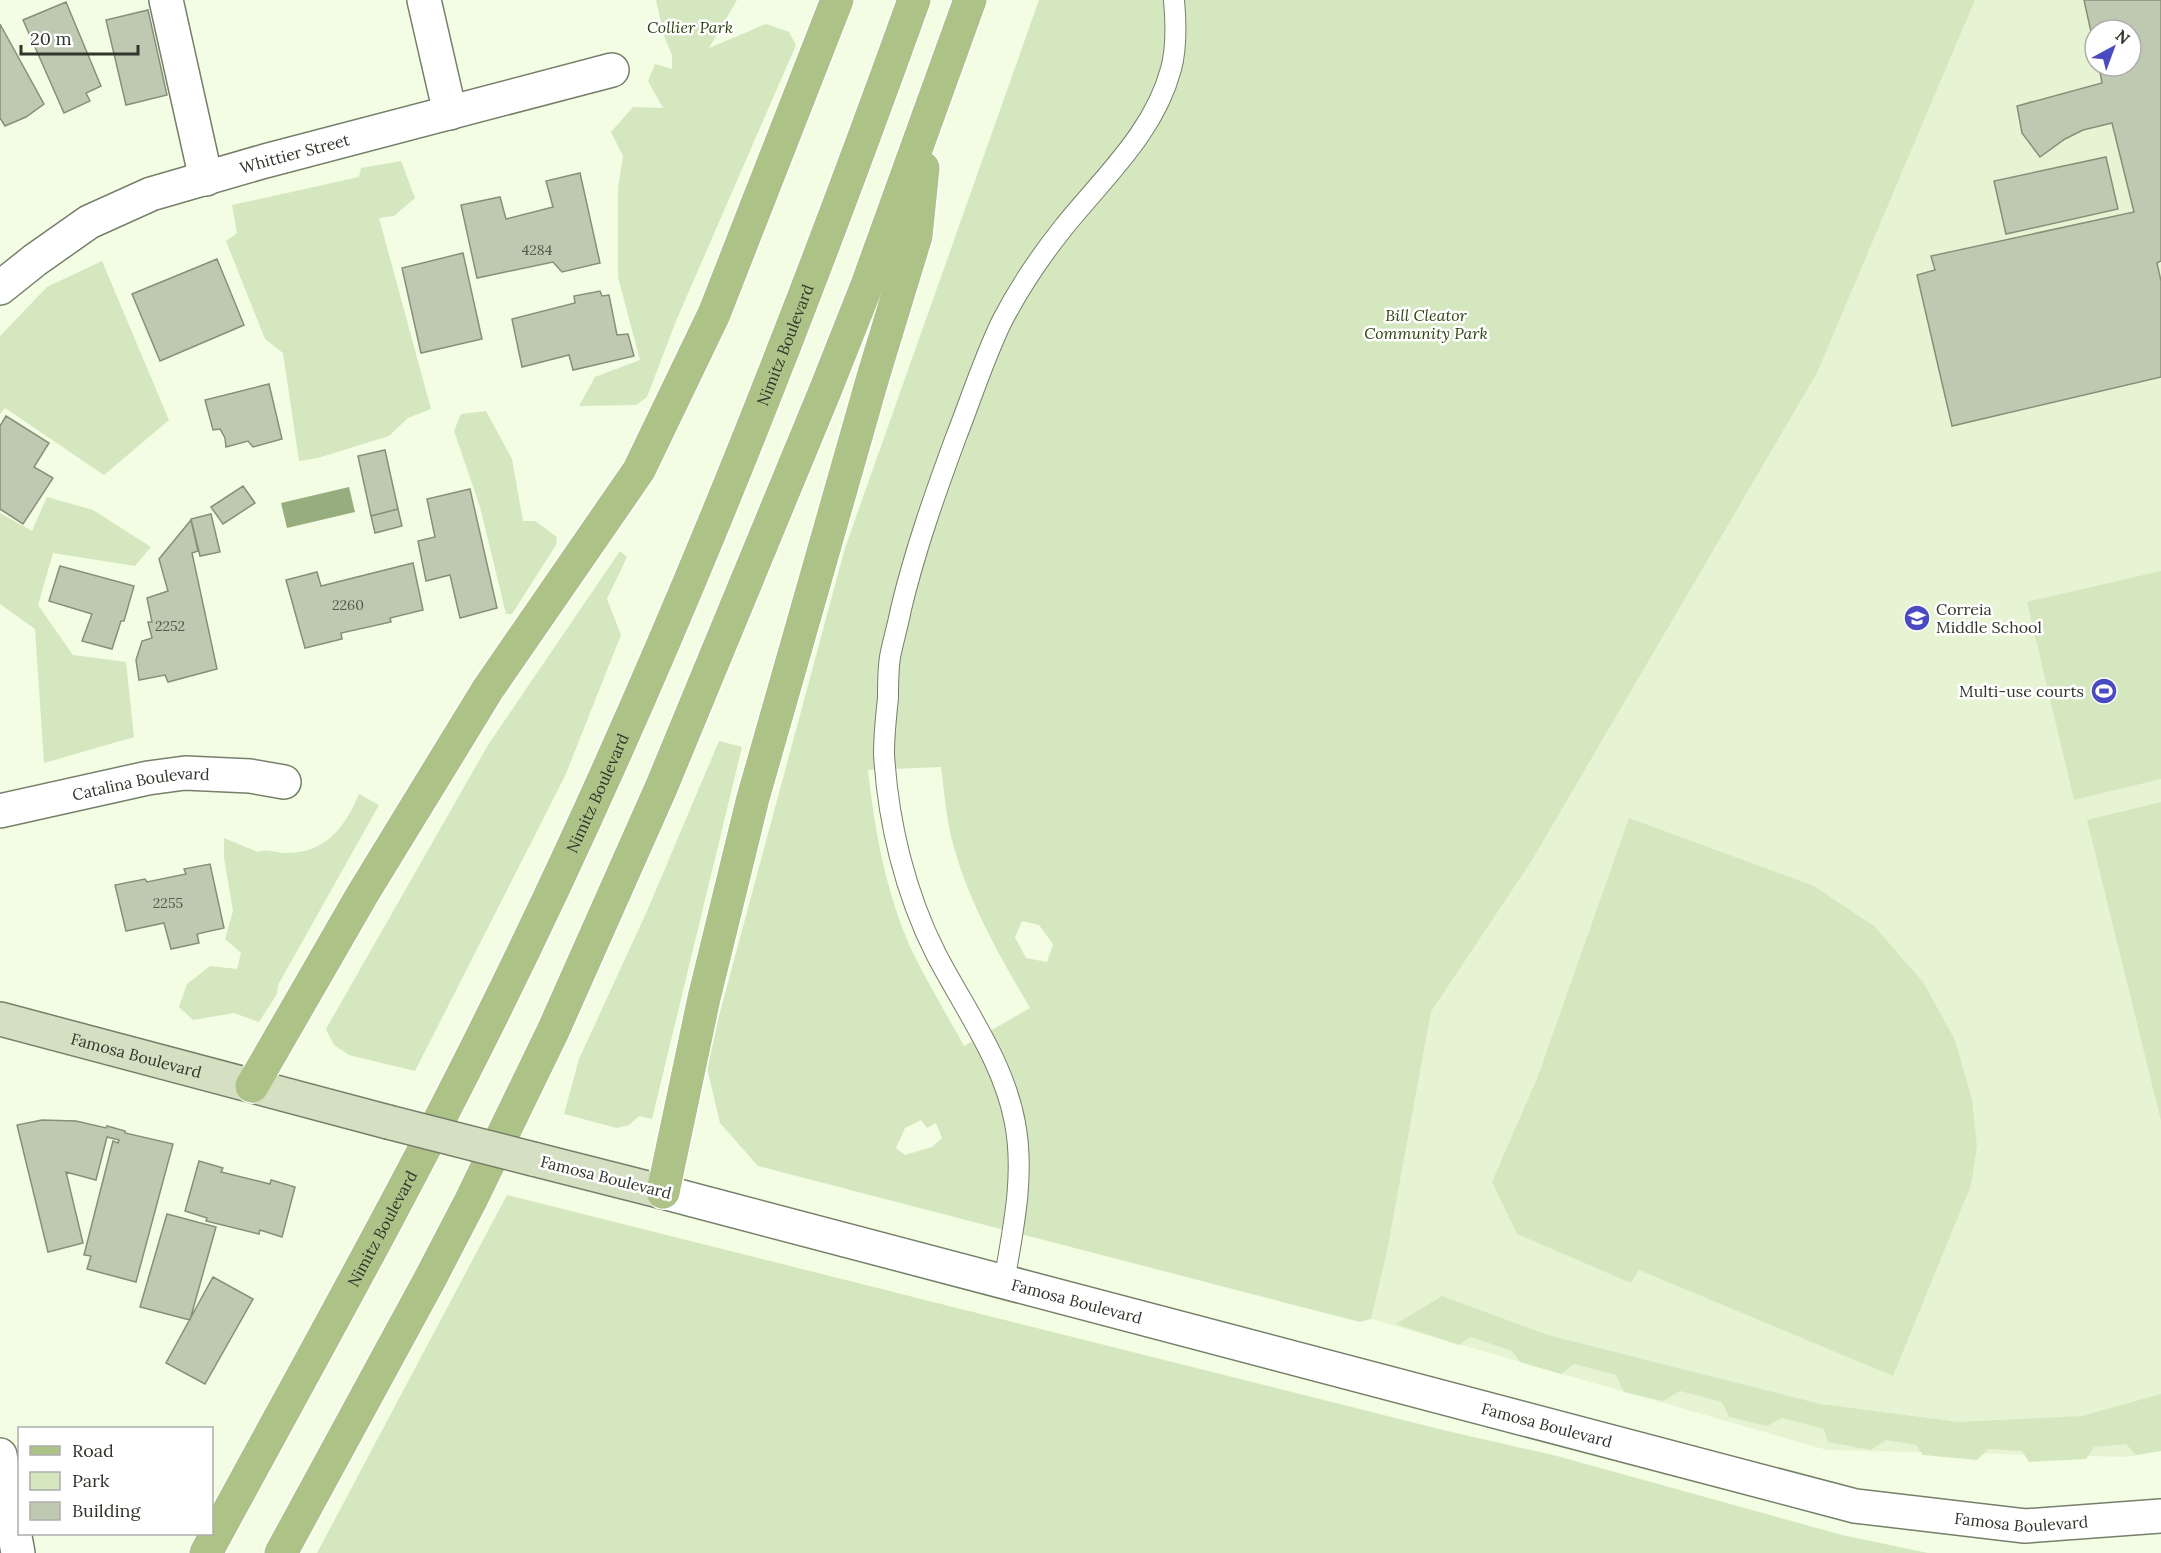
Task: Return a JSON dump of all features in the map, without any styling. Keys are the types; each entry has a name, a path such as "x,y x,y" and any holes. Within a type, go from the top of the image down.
{"main road":[{"path":"252,1086 362,895 488,688 639,470 714,314 837,0"},
{"name":"Nimitz Boulevard","path":"206,1553 383,1226 485,1031 580,831 645,685 746,443 855,165 914,0"},
{"path":"281,1553 451,1239 554,1031 661,788 791,476 867,285 970,0"},
{"path":"663,1192 704,998 753,798 873,377 916,236 930,112"},
{"name":"Famosa Boulevard","path":"0,1019 663,1192"}],"street":[{"path":"166,0 206,178"},
{"path":"424,0 450,113"},
{"name":"Whittier Street","path":"0,288 89,222 151,194 612,70"},
{"name":"Catalina Boulevard","path":"0,811 148,777 185,773 250,776 284,782"},
{"name":"Famosa Boulevard","path":"663,1192 1855,1506 2025,1526 2161,1516"},
{"path":"0,1455 4,1494 18,1553"}],"lane":[{"path":"1004,1282 1017,1201 1018,1163 1015,1123 1004,1086 987,1047 935,952 917,911 902,864 890,810 884,751 890,657 913,560 988,353 1026,279 1062,228 1140,136 1160,100 1172,67 1176,26 1174,0"}],"shaded area":[{"name":"Correia Middle School","path":"1975,0 2161,0 2161,1450 2128,1457 1827,1450 1371,1319 1387,1252 1431,1012 1531,862 1817,373"},
{"path":"349,487 355,512 287,528 281,503"}],"green space":[{"name":"Collier Park","path":"656,0 737,0 709,48 766,24 789,32 796,45 676,321 647,397 636,405 579,406 595,377 640,360 618,277 618,188 623,156 611,132 633,107 663,108 648,81 655,64 672,69 672,55 664,36"},
{"name":"Bill Cleator Community Park","path":"1039,0 1975,0 1817,373 1531,862 1431,1012 1387,1252 1371,1319 1360,1322 758,1166 720,1123 706,1064 845,548","holes":["941,767 951,836 965,881 995,946 1030,1008 964,1046 905,935 884,865 874,818 868,770","1022,921 1039,925 1053,944 1047,962 1026,958 1015,937","921,1120 927,1128 936,1123 942,1138 932,1147 905,1155 896,1148 905,1128"]},
{"path":"401,161 415,198 394,216 379,218 431,409 408,418 389,436 318,458 299,461 283,353 265,339 226,241 237,233 232,205 359,177 361,168"},
{"path":"102,261 169,420 104,475 5,408 0,414 0,336 47,287"},
{"path":"486,411 512,459 523,521 535,521 557,537 556,545 512,614 506,614 480,507 454,431 461,414"},
{"path":"47,497 93,510 151,547 135,566 53,553 38,605 73,655 126,662 134,737 44,763 35,629 0,604 0,513 32,531"},
{"path":"620,551 627,557 607,599 621,635 565,776 415,1071 349,1055 334,1045 326,1029 488,745"},
{"name":"Multi-use courts","path":"2161,571 2161,779 2074,800 2027,602"},
{"path":"719,741 742,747 652,1119 639,1116 629,1125 617,1128 564,1114 579,1059 647,911"},
{"path":"359,794 379,805 278,985 277,994 259,1022 234,1013 193,1020 179,1007 187,984 210,966 237,969 241,953 225,939 233,911 224,858 224,838 258,852 300,852 323,843 332,836 347,817"},
{"path":"2161,802 2161,1121 2087,820"},
{"path":"1629,818 1814,886 1874,926 1923,982 1955,1040 1972,1100 1977,1146 1971,1185 1893,1376 1639,1270 1631,1283 1517,1234 1492,1182 1538,1076"},
{"path":"507,1195 1443,1430 1557,1456 1842,1535 1928,1553 317,1553"},
{"path":"1442,1296 1548,1335 1820,1404 1959,1422 2082,1416 2161,1394 2161,1451 2136,1455 2126,1444 2094,1447 2086,1459 2029,1462 2022,1451 1988,1449 1977,1460 1923,1455 1916,1445 1886,1440 1871,1450 1828,1442 1824,1429 1782,1418 1767,1426 1729,1417 1722,1402 1680,1391 1663,1401 1624,1392 1616,1375 1574,1364 1561,1374 1520,1362 1512,1351 1471,1337 1459,1345 1396,1324"}],"building":[{"path":"2084,0 2161,0 2161,261 2157,263 2161,281 2161,377 1952,426 1917,275 1935,270 1931,256 2134,212 2112,123 2083,130 2065,139 2040,157 2022,133 2017,106 2102,83 2101,78 2143,78 2143,18 2088,18"},
{"path":"66,2 101,86 86,93 90,101 64,113 23,20"},
{"path":"148,10 167,95 126,105 106,20"},
{"path":"0,24 44,104 26,117 5,126 0,118"},
{"path":"2106,157 2118,209 2006,234 1994,181"},
{"path":"580,173 600,263 562,272 553,262 477,278 461,205 500,197 506,219 553,207 546,181"},
{"path":"463,253 482,339 421,353 402,268"},
{"path":"217,259 244,325 160,361 132,294"},
{"path":"600,291 602,296 609,295 617,335 628,334 634,356 573,370 569,355 522,367 512,319 575,303 574,296"},
{"path":"269,384 282,439 253,447 248,441 226,447 225,438 220,429 213,430 205,400"},
{"path":"6,416 49,443 34,467 53,478 23,524 0,509 0,426"},
{"path":"385,450 398,509 371,516 358,456"},
{"path":"243,486 255,503 223,524 211,507"},
{"path":"470,489 497,608 460,618 450,575 426,581 418,541 435,537 427,499"},
{"path":"398,509 402,526 375,533 371,516"},
{"path":"211,514 220,552 200,556 191,519"},
{"path":"191,520 198,551 192,553 217,669 168,682 165,675 139,680 136,660 142,641 152,638 148,622 152,622 147,598 168,591 159,559"},
{"path":"413,563 423,610 390,618 391,622 341,633 342,639 305,648 286,580 317,572 321,586"},
{"path":"60,566 134,586 124,621 121,621 112,649 82,641 92,614 49,601"},
{"path":"210,864 224,928 197,934 199,943 171,949 164,923 126,931 115,885 145,879 147,882 186,874 184,869"},
{"path":"42,1120 76,1121 106,1128 107,1126 125,1131 125,1133 173,1144 136,1282 87,1269 91,1256 84,1255 113,1141 118,1143 119,1140 107,1137 96,1180 66,1172 83,1243 48,1252 17,1125"},
{"path":"199,1161 223,1168 221,1172 270,1184 271,1180 295,1187 282,1237 260,1230 259,1234 206,1221 207,1218 185,1211"},
{"path":"167,1214 216,1227 190,1320 140,1307"},
{"path":"213,1277 253,1299 205,1384 166,1363"}],"place":[{"name":"Correia Middle School","path":"1917,618"},
{"name":"Multi-use courts","path":"2104,691"}]}
